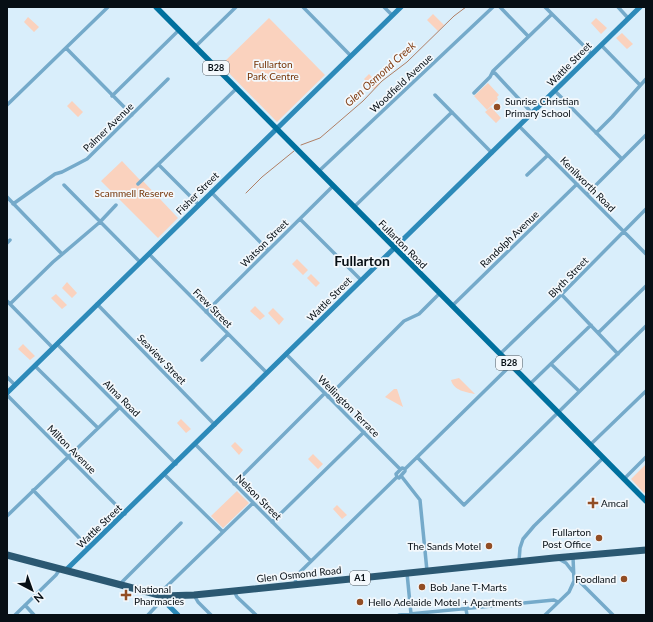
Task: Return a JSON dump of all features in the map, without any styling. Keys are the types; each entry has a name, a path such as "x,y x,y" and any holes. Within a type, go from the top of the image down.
{"highway":[{"name":"Glen Osmond Road","path":"7,555 163,596 194,595 573,556 646,550"}],"main road":[{"name":"Fullarton Road","path":"156,7 646,502"}],"street":[{"path":"7,106 108,7"},
{"path":"195,47 236,7"},
{"path":"303,7 350,55"},
{"path":"384,7 392,16"},
{"name":"Fisher Street","path":"7,394 400,7"},
{"name":"Woodfield Avenue","path":"319,171 493,7"},
{"path":"500,7 528,36"},
{"path":"546,7 592,54"},
{"path":"618,7 628,18"},
{"name":"Wattle Street","path":"63,569 89,548 125,514 394,247 640,7"},
{"path":"474,93 528,36 552,14"},
{"path":"112,96 179,30"},
{"path":"601,45 640,85"},
{"path":"66,48 132,115"},
{"path":"493,72 532,113"},
{"name":"Palmer Avenue","path":"13,204 55,174 87,159 168,79"},
{"path":"596,133 646,79"},
{"path":"138,184 237,88"},
{"path":"555,91 622,159"},
{"path":"435,95 492,153"},
{"path":"354,207 452,112"},
{"name":"Kenilworth Road","path":"519,126 646,254"},
{"path":"587,194 646,135"},
{"path":"527,175 548,155"},
{"path":"159,165 199,204"},
{"name":"Randolph Avenue","path":"452,306 577,184"},
{"path":"64,185 140,262"},
{"name":"Watson Street","path":"206,312 333,186"},
{"path":"211,192 268,250"},
{"path":"7,197 62,254"},
{"path":"8,302 100,222 116,205"},
{"name":"Blyth Street","path":"500,354 646,209"},
{"path":"300,219 361,280"},
{"name":"Frew Street","path":"149,254 267,373"},
{"path":"598,333 646,286"},
{"path":"234,484 404,321 420,314 440,293"},
{"path":"561,294 618,354"},
{"name":"Alma Road","path":"8,302 120,407 176,464"},
{"name":"Seaview Street","path":"97,304 215,425"},
{"path":"530,384 591,326"},
{"path":"417,457 464,505 646,326"},
{"path":"202,360 228,334"},
{"name":"Wellington Terrace","path":"286,354 400,469"},
{"path":"552,364 579,391"},
{"path":"402,477 405,469 511,365"},
{"path":"35,366 98,428"},
{"path":"7,377 15,385"},
{"path":"590,445 646,391"},
{"name":"Milton Avenue","path":"7,394 125,514"},
{"path":"7,516 120,407"},
{"path":"272,522 364,432"},
{"name":"Nelson Street","path":"195,444 311,561"},
{"path":"624,479 646,457"},
{"path":"519,562 520,548 523,539 534,526 603,458"},
{"path":"295,584 296,576 397,477 396,474 400,469 405,469"},
{"path":"165,475 223,532"},
{"path":"397,477 402,477"},
{"path":"402,477 420,500 427,571"},
{"path":"33,490 89,548"},
{"path":"148,615 160,602 164,590 253,503"},
{"path":"120,584 181,523"},
{"path":"547,614 570,592 574,581 573,556"},
{"path":"558,558 566,563 574,573"},
{"path":"15,615 63,569"},
{"path":"407,573 411,614"},
{"path":"574,581 580,581 613,615"},
{"path":"234,591 237,597 256,615"},
{"path":"194,595 198,602 211,615"},
{"path":"163,596 167,604 178,615"},
{"path":"399,615 554,600 558,602"},
{"path":"25,605 34,615"},
{"path":"466,609 467,615"}],"green space":[{"path":"433,14 444,25 438,31 427,20"},
{"path":"28,17 39,27 34,32 24,22"},
{"name":"Fullarton Park Centre","path":"269,18 325,75 277,122 221,65"},
{"path":"596,18 607,28 601,34 591,23"},
{"path":"622,33 633,44 627,49 616,38"},
{"path":"369,74 379,84 374,89 364,79"},
{"path":"488,83 499,95 497,97 498,99 487,110 474,96"},
{"path":"72,101 83,112 78,117 67,106"},
{"path":"491,107 501,118 496,123 485,112"},
{"name":"Scammell Reserve","path":"122,161 178,218 158,238 101,181"},
{"path":"297,259 308,270 303,275 292,264"},
{"path":"311,274 320,283 316,287 307,278"},
{"path":"67,282 77,293 72,298 62,288"},
{"path":"56,294 67,305 62,309 51,298"},
{"path":"255,306 265,316 260,320 250,311"},
{"path":"273,308 284,319 279,325 268,313"},
{"path":"23,344 35,356 30,360 18,349"},
{"path":"459,378 475,394 464,392 455,387 451,380"},
{"path":"394,389 397,389 403,407 385,397"},
{"path":"181,419 191,429 186,433 177,423"},
{"path":"235,442 243,450 239,455 231,446"},
{"path":"313,454 323,464 318,469 308,459"},
{"path":"646,464 646,492 644,493 631,479"},
{"path":"237,491 249,503 223,528 211,516"},
{"path":"337,505 347,515 342,519 333,509"}],"waterway":[{"name":"Glen Osmond Creek","path":"301,145 320,138 363,101 382,81 407,62 454,16 466,7"},
{"name":"Glen Osmond Creek","path":"246,193 262,177 294,151"}],"place":[{"name":"Sunrise Christian Primary School","path":"497,107"},
{"name":"Amcal","path":"593,503"},
{"name":"Fullarton Post Office","path":"599,538"},
{"name":"The Sands Motel","path":"489,546"},
{"name":"Foodland","path":"624,579"},
{"name":"Bob Jane T-Marts","path":"422,587"},
{"name":"National Pharmacies","path":"126,595"},
{"name":"Hello Adelaide Motel + Apartments","path":"360,602"}],"district":[{"name":"Fullarton","path":"362,261"}]}
